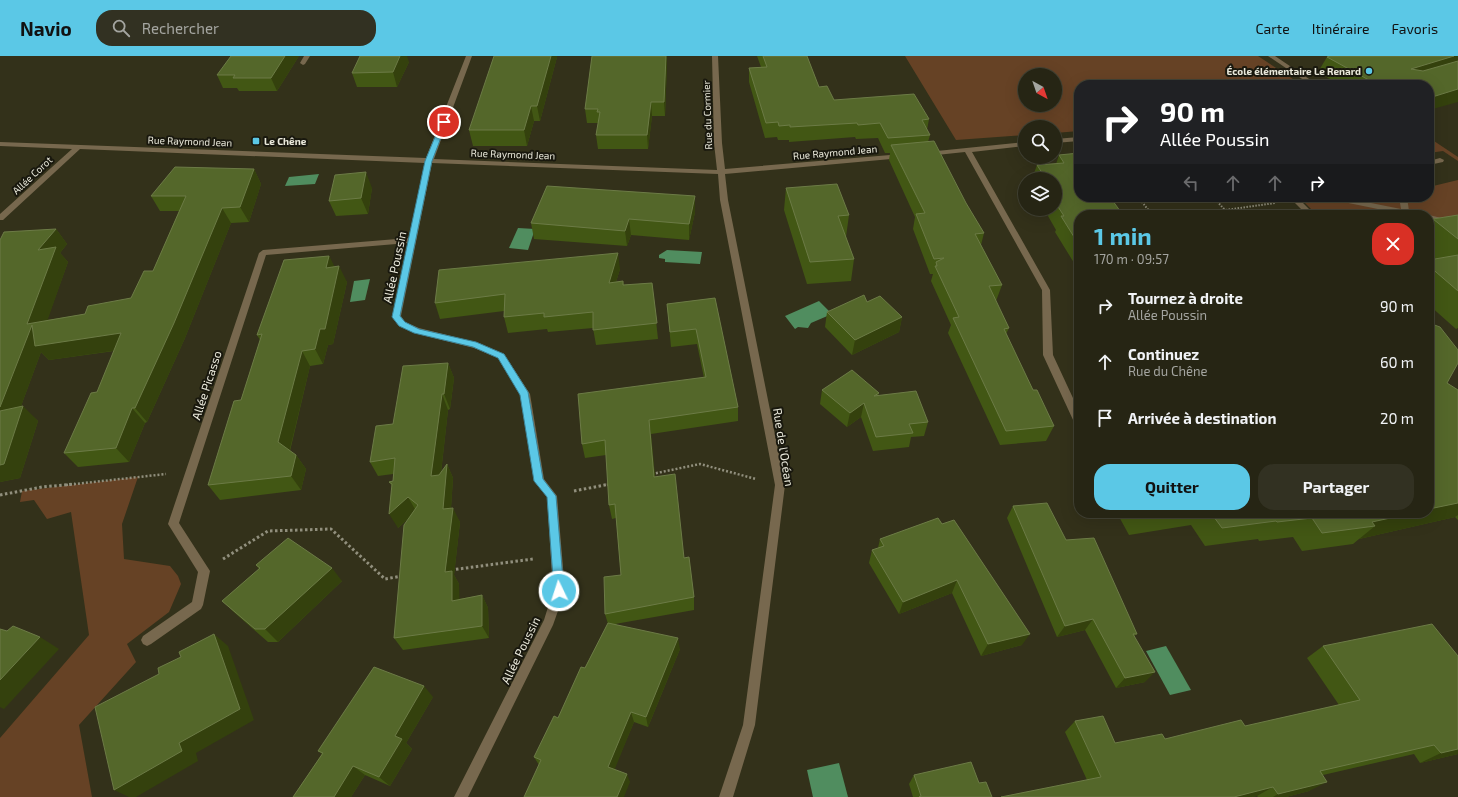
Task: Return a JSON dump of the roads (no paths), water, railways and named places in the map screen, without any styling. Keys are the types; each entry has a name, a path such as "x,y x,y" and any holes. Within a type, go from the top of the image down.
{"street":[{"path":"303,63 307,56"},
{"name":"Allée Poussin","path":"461,797 549,621 559,591 552,496 539,481 525,394 501,356 476,345 417,331 402,324 396,317 429,161 469,56"},
{"name":"Rue du Cormier","path":"715,56 721,172"},
{"path":"1271,56 1307,80"},
{"path":"1062,140 1074,139"},
{"name":"Rue Raymond Jean","path":"0,144 721,172 1018,145"},
{"name":"Allée Corot","path":"0,218 78,147"},
{"path":"967,150 1046,290 1048,354 1074,406"},
{"path":"1434,162 1440,160"},
{"name":"Rue de l'Océan","path":"721,172 724,200 780,485 749,725 726,797"},
{"path":"1298,202 1306,210"},
{"path":"1355,202 1395,210"},
{"path":"1434,218 1458,224"},
{"name":"Allée Picasso","path":"147,640 197,605 204,571 173,524 263,253 412,240"}],"place":[{"name":"École élémentaire Le Renard","path":"1369,71"},
{"name":"Le Chêne","path":"256,141"}]}
